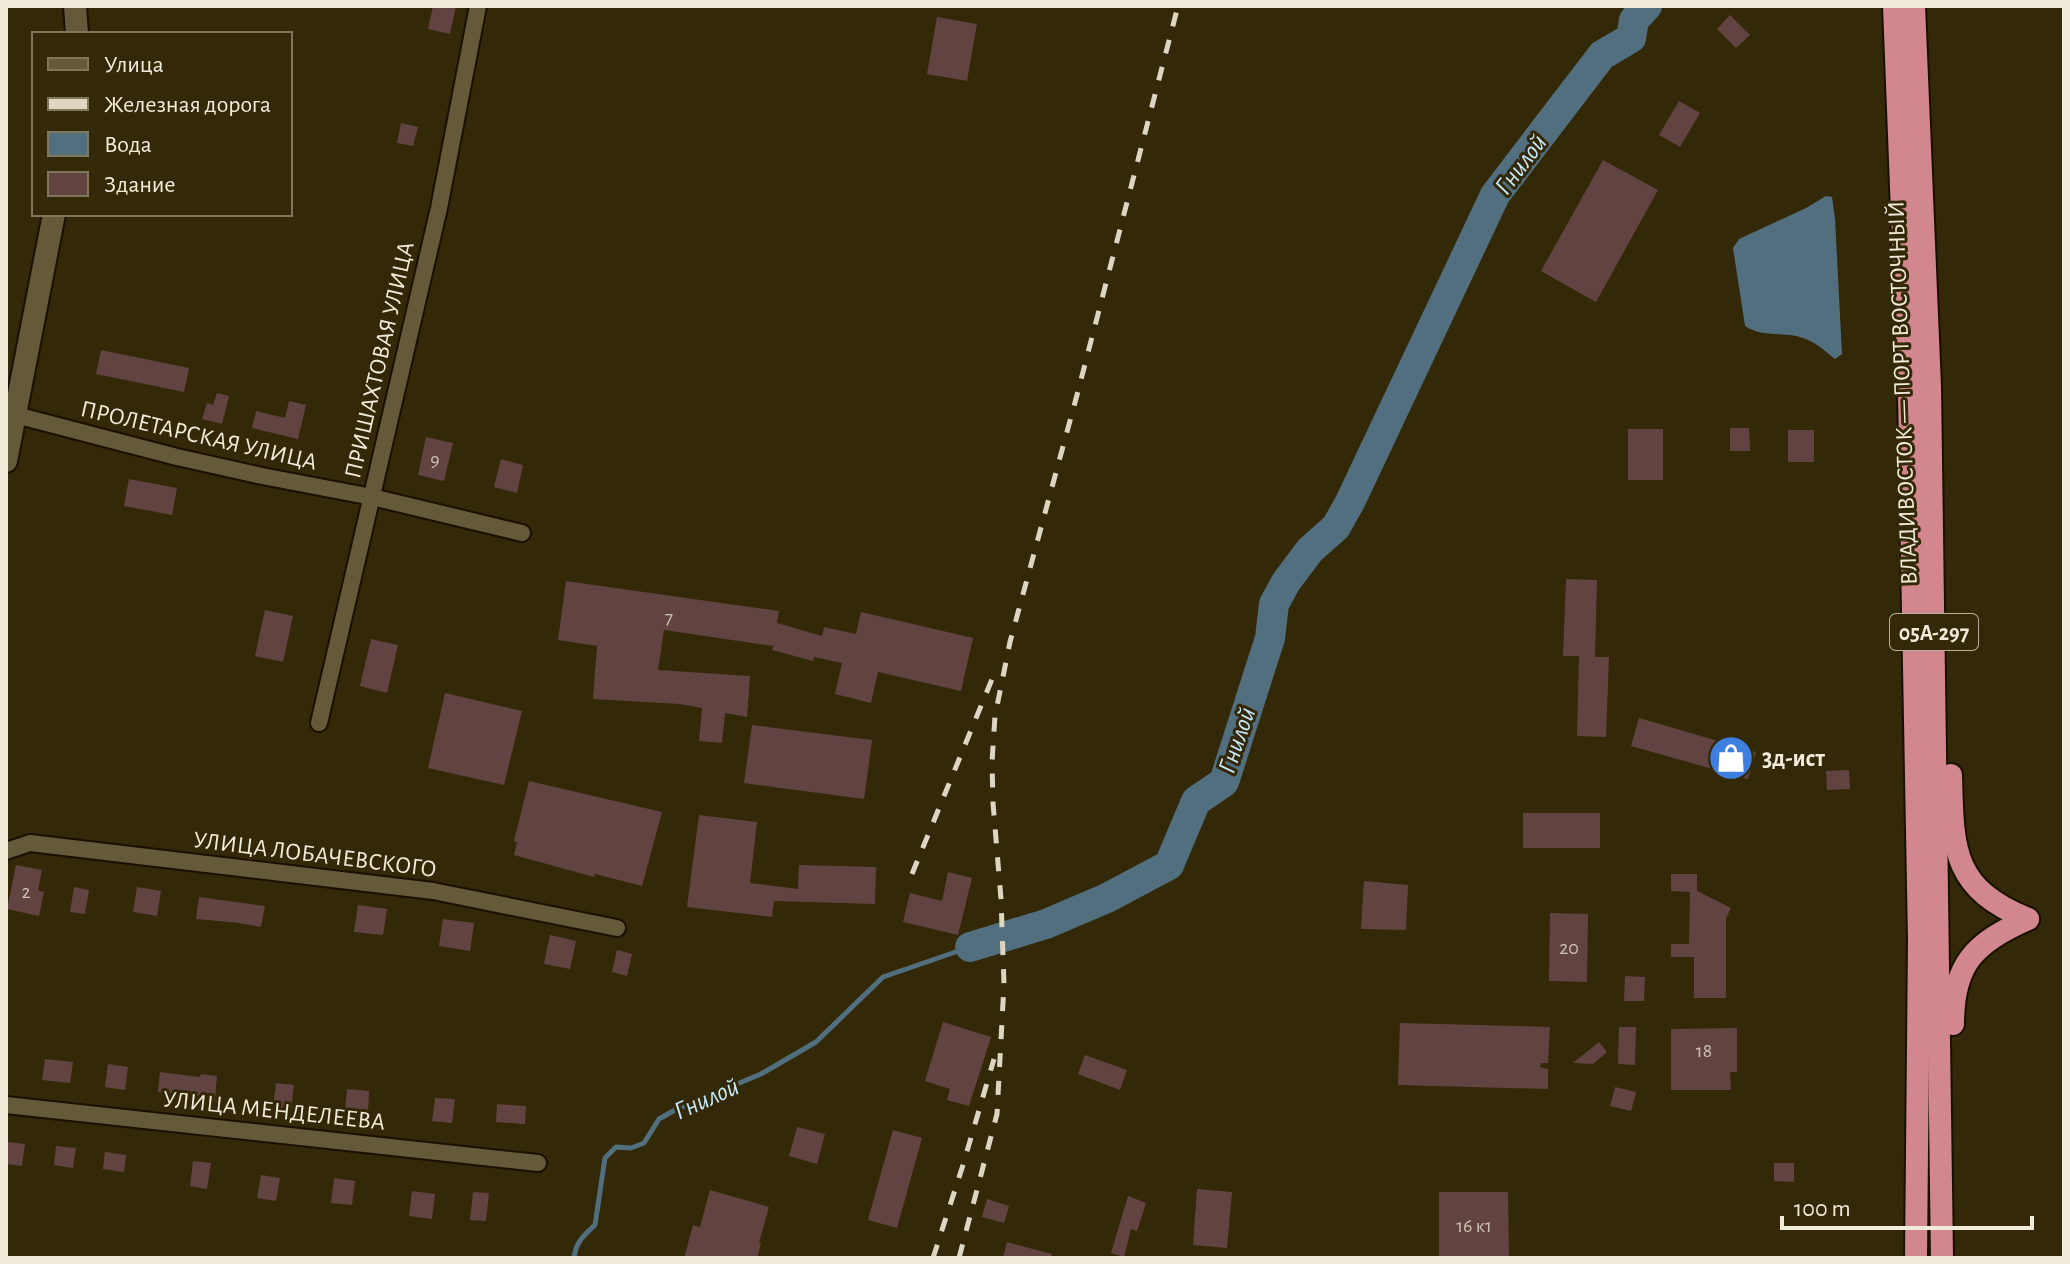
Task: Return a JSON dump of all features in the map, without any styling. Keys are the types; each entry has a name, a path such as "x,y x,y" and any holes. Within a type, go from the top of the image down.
{"highway":[{"name":"ВЛАДИВОСТОК — ПОРТ ВОСТОЧНЫЙ","path":"1894,6 1910,408 1919,940 1916,1258"},
{"name":"ВЛАДИВОСТОК — ПОРТ ВОСТОЧНЫЙ","path":"1914,6 1930,387 1942,1258"},
{"path":"1935,645 1948,686 1953,832 1960,862 1972,882 1991,900 2028,919 1990,938 1976,951 1959,977 1953,1006 1952,1143 1941,1184"}],"main road":[{"path":"75,6 77,32"},
{"path":"6,461 11,414 54,216"}],"street":[{"name":"ПРИШАХТОВАЯ УЛИЦА","path":"319,723 439,208 478,6"},
{"name":"ПРОЛЕТАРСКАЯ УЛИЦА","path":"11,414 177,457 372,497 522,533"},
{"name":"УЛИЦА ЛОБАЧЕВСКОГО","path":"6,851 30,843 433,891 617,928"},
{"name":"УЛИЦА МЕНДЕЛЕЕВА","path":"6,1105 538,1163"}],"water":[{"path":"1826,196 1832,197 1835,219 1842,354 1835,359 1800,337 1760,332 1745,326 1733,248 1739,239"}],"building":[{"path":"433,6 456,6 450,34 428,29"},
{"path":"1730,15 1750,35 1736,48 1717,29"},
{"path":"937,17 977,24 967,81 927,74"},
{"path":"1679,101 1700,113 1680,147 1659,135"},
{"path":"401,123 418,127 413,146 397,143"},
{"path":"1603,160 1658,190 1596,302 1541,271"},
{"path":"101,350 189,368 184,392 96,374"},
{"path":"217,393 229,396 222,424 202,419 207,403 213,405"},
{"path":"289,401 306,405 298,439 252,428 256,411 285,418"},
{"path":"1730,428 1749,428 1750,451 1730,451"},
{"path":"1628,429 1663,429 1663,480 1628,480"},
{"path":"1788,430 1814,430 1814,462 1788,462"},
{"path":"426,437 453,443 444,481 418,475"},
{"path":"501,459 523,465 517,493 494,487"},
{"path":"129,479 177,488 172,515 124,506"},
{"path":"1566,579 1597,580 1595,657 1609,657 1606,737 1577,736 1579,656 1563,656"},
{"path":"566,581 779,611 777,623 822,636 824,627 856,634 861,612 973,638 961,691 878,672 871,703 835,694 842,663 814,657 813,661 772,650 773,646 664,630 658,670 750,676 747,717 725,713 722,743 699,741 702,708 593,699 597,646 558,640"},
{"path":"265,610 293,616 283,662 255,656"},
{"path":"371,639 398,645 387,693 360,686"},
{"path":"445,693 522,711 504,785 428,768"},
{"path":"1639,718 1756,752 1748,779 1631,746"},
{"path":"752,725 872,740 864,799 744,783"},
{"path":"1849,770 1850,789 1827,790 1826,771"},
{"path":"529,781 662,812 642,886 595,874 594,877 514,855 517,842 514,841"},
{"path":"1523,813 1600,813 1600,848 1523,848"},
{"path":"699,815 757,822 750,883 798,889 799,865 876,867 875,904 774,901 772,917 687,907"},
{"path":"16,865 42,870 38,890 44,892 39,916 7,909"},
{"path":"948,872 972,878 958,935 903,922 910,893 942,901"},
{"path":"1671,874 1697,874 1697,891 1731,908 1726,918 1726,998 1694,998 1694,957 1671,957 1671,944 1689,944 1690,892 1671,891"},
{"path":"1364,881 1408,885 1406,930 1361,929"},
{"path":"74,887 89,890 85,914 70,912"},
{"path":"137,887 161,891 157,916 133,912"},
{"path":"199,897 265,906 261,927 196,919"},
{"path":"358,905 387,909 383,935 354,932"},
{"path":"1550,913 1588,914 1587,982 1549,981"},
{"path":"443,919 474,923 470,951 439,946"},
{"path":"550,935 576,941 570,969 544,964"},
{"path":"617,950 632,954 627,976 612,972"},
{"path":"1625,976 1645,977 1644,1001 1624,1001"},
{"path":"943,1022 991,1037 969,1106 947,1100 950,1089 925,1081"},
{"path":"1400,1023 1550,1027 1548,1063 1541,1063 1540,1067 1548,1069 1548,1089 1398,1085"},
{"path":"1619,1027 1636,1027 1635,1065 1618,1064"},
{"path":"1737,1028 1737,1072 1730,1072 1731,1090 1671,1090 1671,1029"},
{"path":"1599,1042 1607,1052 1593,1064 1573,1063"},
{"path":"1085,1055 1127,1070 1120,1090 1078,1074"},
{"path":"45,1059 73,1062 70,1083 42,1080"},
{"path":"108,1064 128,1067 125,1090 105,1087"},
{"path":"160,1072 217,1076 215,1101 158,1092"},
{"path":"276,1083 294,1085 291,1110 273,1107"},
{"path":"1615,1087 1636,1092 1631,1111 1610,1106"},
{"path":"347,1089 369,1091 368,1114 345,1112"},
{"path":"435,1098 455,1099 452,1123 432,1121"},
{"path":"497,1104 526,1106 525,1124 496,1122"},
{"path":"797,1127 825,1134 817,1164 789,1156"},
{"path":"893,1130 922,1138 897,1228 868,1220"},
{"path":"6,1142 25,1144 22,1166 6,1164"},
{"path":"56,1146 76,1148 73,1168 54,1165"},
{"path":"105,1152 126,1155 124,1172 103,1169"},
{"path":"193,1161 211,1163 207,1189 190,1186"},
{"path":"1774,1163 1794,1163 1794,1182 1774,1181"},
{"path":"261,1175 280,1178 276,1201 257,1198"},
{"path":"334,1178 355,1181 352,1205 331,1203"},
{"path":"1197,1189 1232,1192 1227,1248 1193,1245"},
{"path":"710,1190 769,1207 757,1258 684,1258 693,1225 700,1227"},
{"path":"412,1191 435,1194 432,1219 409,1216"},
{"path":"473,1192 489,1193 486,1221 470,1220"},
{"path":"1439,1192 1508,1192 1509,1258 1439,1258"},
{"path":"1128,1196 1146,1203 1137,1231 1131,1229 1124,1257 1111,1253"},
{"path":"987,1199 1009,1206 1004,1223 982,1217"},
{"path":"1007,1242 1052,1254 1051,1258 1003,1258"}],"waterway":[{"name":"Гнилой","path":"970,947 1046,924 1107,898 1169,865 1196,801 1224,782 1270,638 1274,604 1310,550 1336,527 1350,502 1495,195 1602,55 1631,38 1634,20 1647,6"},
{"name":"Гнилой","path":"574,1258 581,1240 595,1225 605,1158 616,1147 631,1148 644,1143 659,1119 761,1074 816,1042 883,977 970,947"}],"railway":[{"path":"959,1258 997,1114 1004,984 993,803 995,716 1010,642 1178,6"},
{"path":"912,874 997,667"},
{"path":"933,1258 994,1059"}],"place":[{"name":"3д-ист","path":"1731,758"}]}
